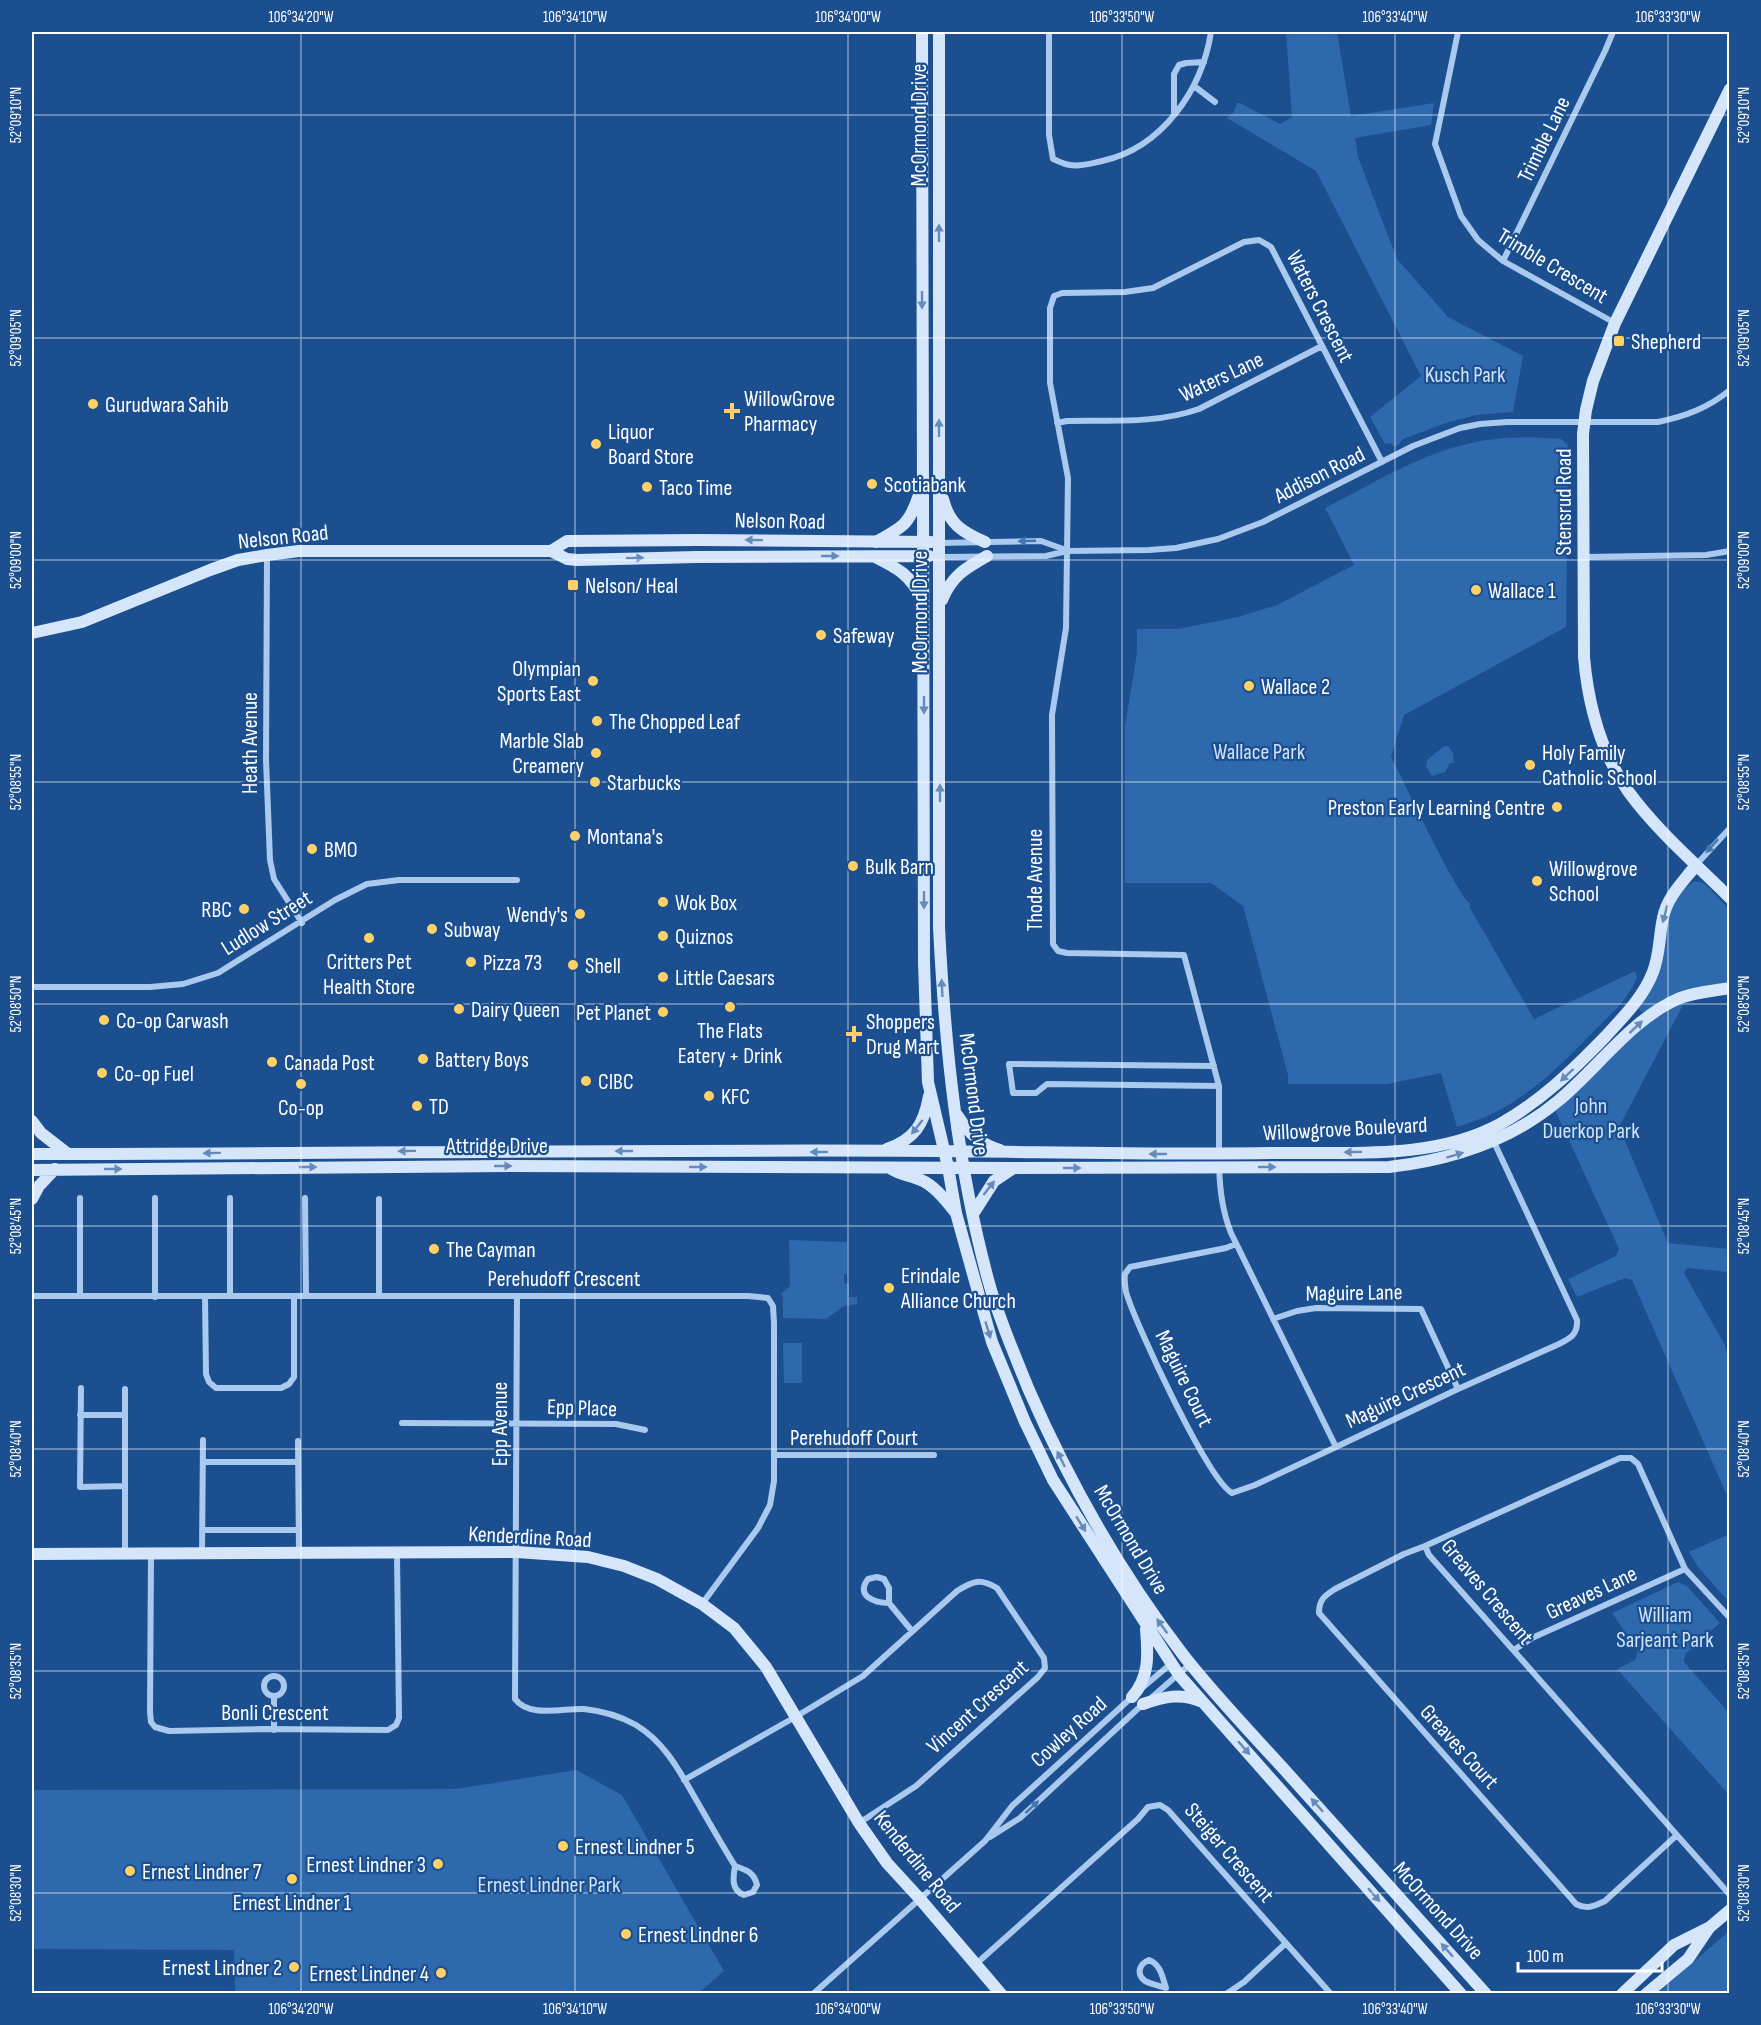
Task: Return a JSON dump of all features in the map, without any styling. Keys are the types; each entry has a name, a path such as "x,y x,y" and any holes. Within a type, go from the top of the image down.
{"main road":[{"name":"McOrmond Drive","path":"922,32 924,962 928,1082 956,1213 992,1342 1024,1422 1053,1480 1145,1624 1179,1675 1461,1994"},
{"name":"McOrmond Drive","path":"939,32 939,927 944,1017 954,1109 963,1167 989,1284 1007,1337 1040,1415 1068,1472 1110,1546 1156,1618 1187,1659 1486,1994"},
{"name":"Stensrud Road","path":"1730,89 1615,322 1593,381 1584,422 1585,672 1592,708 1603,742 1627,790 1659,827 1730,898"},
{"path":"875,542 896,531 912,516 922,486"},
{"path":"939,486 950,519 969,536 985,542"},
{"name":"Nelson Road","path":"551,551 567,541 939,543"},
{"name":"Nelson Road","path":"32,633 82,622 238,560 300,551 551,551 567,560 939,557"},
{"path":"874,556 909,578 915,585 924,605"},
{"path":"940,604 949,583 960,572 987,556"},
{"path":"924,826 940,852"},
{"name":"Willowgrove Boulevard","path":"1491,1136 1551,1089 1583,1060 1634,1005 1654,968 1659,950 1663,915 1667,905 1696,865"},
{"name":"Willowgrove Boulevard","path":"963,1167 1013,1168 1368,1152 1412,1149 1491,1136 1532,1120 1558,1102 1635,1027 1661,1008 1683,997 1730,988"},
{"path":"878,1152 897,1145 915,1132 925,1118 929,1096 928,1082"},
{"path":"954,1109 964,1126 981,1142 1010,1153"},
{"path":"32,1122 41,1133 68,1154"},
{"name":"Willowgrove Boulevard","path":"960,1151 1219,1160"},
{"name":"Attridge Drive","path":"32,1154 960,1151"},
{"name":"Attridge Drive","path":"32,1170 509,1166 963,1167"},
{"path":"889,1167 901,1175 922,1180 956,1213"},
{"path":"973,1214 994,1181 1013,1168"},
{"path":"32,1199 39,1186 55,1169"},
{"name":"Kenderdine Road","path":"32,1554 517,1552 588,1557 624,1566 657,1579 702,1604 740,1635 766,1667 859,1823 887,1863 1001,1994"},
{"path":"1131,1697 1143,1679 1148,1665 1145,1624"},
{"path":"1143,1704 1162,1697 1190,1696 1206,1705"},
{"path":"1623,1994 1674,1945 1710,1927 1730,1910"},
{"path":"1646,1994 1688,1959 1710,1927"}],"street":[{"path":"1049,32 1049,135 1053,159 1072,166 1119,157 1141,146 1164,128 1194,86 1204,62 1210,32"},
{"name":"Trimble Crescent","path":"1458,32 1435,144 1461,216 1478,240 1503,261 1615,322"},
{"name":"Trimble Lane","path":"1503,261 1613,32"},
{"path":"1174,115 1174,74 1179,65 1204,62"},
{"path":"1194,86 1215,102"},
{"name":"Waters Crescent","path":"1066,550 1068,478 1050,383 1050,308 1054,296 1062,293 1125,292 1153,288 1244,242 1259,240 1271,248 1382,462"},
{"name":"Waters Lane","path":"1058,423 1156,420 1179,416 1199,409 1322,346"},
{"name":"Addison Road","path":"939,557 1046,556 1066,550 1176,548 1218,539 1263,522 1439,435 1480,424 1506,422 1658,422 1698,411 1730,390"},
{"name":"Addison Road","path":"939,543 1041,541 1066,550"},
{"name":"Thode Avenue","path":"1066,550 1066,628 1052,716 1053,944 1058,951 1067,953 1184,955 1219,1086 1219,1160"},
{"path":"1584,557 1706,555 1730,551"},
{"name":"Heath Avenue","path":"267,555 266,760 270,860 274,879 302,922"},
{"path":"1696,865 1730,828"},
{"name":"Ludlow Street","path":"32,987 150,987 183,984 218,973 335,900 367,884 399,880 517,880"},
{"path":"1214,1066 1009,1064 1013,1093 1036,1093 1047,1084 1219,1086"},
{"name":"Maguire Crescent","path":"1219,1160 1220,1193 1224,1214 1236,1244 1336,1447 1573,1337 1577,1320 1491,1136"},
{"path":"80,1198 80,1296"},
{"path":"155,1198 155,1297"},
{"path":"230,1198 230,1296"},
{"path":"305,1198 306,1296"},
{"path":"379,1199 379,1296"},
{"name":"Maguire Court","path":"1236,1244 1130,1267 1125,1274 1126,1292 1162,1376 1211,1467 1227,1491 1232,1493 1255,1485 1336,1447"},
{"name":"Perehudoff Crescent","path":"32,1296 748,1296 768,1298 774,1311 775,1455 770,1504 758,1528 702,1604"},
{"path":"205,1296 206,1374 208,1382 216,1388 281,1388 290,1384 294,1377 294,1296"},
{"name":"Epp Avenue","path":"517,1296 515,1699 520,1706 531,1710 583,1709 618,1716 649,1734 670,1756 735,1866"},
{"name":"Maguire Lane","path":"1273,1319 1297,1311 1316,1308 1421,1309 1458,1389"},
{"path":"81,1388 80,1487 125,1486"},
{"path":"124,1389 125,1554"},
{"path":"80,1415 125,1415"},
{"name":"Epp Place","path":"402,1423 616,1424 645,1431"},
{"path":"202,1440 202,1554"},
{"path":"298,1441 299,1554"},
{"name":"Perehudoff Court","path":"775,1455 934,1455"},
{"name":"Greaves Crescent","path":"1727,1892 1429,1555 1425,1546 1620,1458 1631,1458 1638,1464 1685,1569 1730,1618"},
{"path":"202,1462 298,1462"},
{"path":"202,1530 299,1530"},
{"name":"Greaves Court","path":"1425,1546 1404,1554 1324,1596 1319,1603 1318,1612 1575,1904 1583,1908 1605,1901 1677,1835"},
{"name":"Bonli Crescent","path":"151,1554 150,1712 155,1727 169,1731 388,1730 396,1725 399,1718 397,1553"},
{"name":"Greaves Lane","path":"1514,1650 1532,1638 1685,1569"},
{"path":"889,1603 878,1603 867,1597 864,1585 868,1579 877,1577 884,1580 889,1588 889,1603 912,1631"},
{"name":"Vincent Crescent","path":"684,1780 863,1676 957,1591 967,1584 978,1581 987,1582 997,1588 1044,1658 1045,1668 1038,1677 916,1786 859,1823"},
{"name":"Cowley Road","path":"813,1994 985,1840 1012,1806 1131,1697 1172,1664 1187,1659"},
{"name":"Cowley Road","path":"985,1840 1020,1818 1143,1704 1179,1675 1187,1659"},
{"path":"274,1696 274,1730"},
{"name":"Steiger Crescent","path":"975,1964 1138,1819 1148,1807 1160,1805 1168,1810 1286,1943"},
{"path":"735,1866 749,1871 753,1876 757,1885 753,1892 742,1894 736,1890 733,1880 735,1866"},
{"path":"1226,1994 1244,1982 1286,1943 1331,1994"},
{"path":"1166,1988 1144,1980 1140,1974 1143,1962 1149,1960 1155,1963 1171,1994"}],"green space":[{"name":"Kusch Park","path":"1286,32 1337,32 1351,116 1434,103 1431,125 1355,138 1358,157 1397,259 1448,317 1523,356 1513,412 1476,415 1403,439 1394,447 1391,443 1385,444 1370,417 1421,376 1316,171 1227,118 1234,112 1237,103 1280,124 1292,117"},
{"name":"Wallace Park","path":"1526,437 1561,439 1568,448 1566,627 1404,715 1391,757 1454,881 1470,903 1470,908 1534,1019 1635,971 1637,977 1626,998 1615,1010 1538,1084 1496,1112 1457,1127 1441,1073 1388,1084 1288,1084 1288,1075 1243,906 1211,883 1125,883 1125,726 1137,653 1137,629 1178,629 1238,617 1277,605 1354,565 1325,508 1409,464 1445,450 1478,441"},
{"path":"1448,746 1453,753 1454,763 1450,763 1445,772 1432,776 1426,767 1427,760 1443,747"},
{"path":"1695,881 1704,883 1729,909 1729,984 1642,1012 1639,1005 1660,937 1676,902 1685,889"},
{"name":"John Duerkop Park","path":"1684,1003 1619,1127 1668,1243 1729,1249 1729,1272 1687,1268 1684,1273 1725,1345 1729,1360 1729,1500 1632,1280 1625,1278 1577,1297 1568,1279 1616,1256 1619,1249 1555,1110 1632,1036 1666,1012"},
{"path":"789,1240 847,1242 847,1274 844,1274 844,1283 849,1284 849,1297 857,1297 857,1304 844,1306 826,1319 783,1318 781,1294 790,1286"},
{"path":"783,1343 802,1343 802,1383 784,1383"},
{"path":"1729,1534 1729,1602 1698,1567 1689,1552"},
{"name":"William Sarjeant Park","path":"1678,1582 1687,1586 1720,1623 1685,1654 1684,1662 1729,1713 1729,1795 1617,1669 1635,1660 1638,1651 1612,1613"},
{"name":"Ernest Lindner Park","path":"576,1770 622,1795 724,1971 699,1993 235,1993 234,1950 32,1949 32,1790 456,1789"},
{"path":"1729,1931 1729,1993 1658,1993"}],"place":[{"name":"Shepherd","path":"1619,341"},
{"name":"Gurudwara Sahib","path":"93,404"},
{"name":"WillowGrove Pharmacy","path":"732,411"},
{"name":"Liquor Board Store","path":"596,444"},
{"name":"Scotiabank","path":"872,484"},
{"name":"Taco Time","path":"647,487"},
{"name":"Nelson/ Heal","path":"573,585"},
{"name":"Wallace 1","path":"1476,590"},
{"name":"Safeway","path":"821,635"},
{"name":"Olympian Sports East","path":"593,681"},
{"name":"Wallace 2","path":"1249,686"},
{"name":"The Chopped Leaf","path":"597,721"},
{"name":"Marble Slab Creamery","path":"596,753"},
{"name":"Holy Family Catholic School","path":"1530,765"},
{"name":"Starbucks","path":"595,782"},
{"name":"Preston Early Learning Centre","path":"1557,807"},
{"name":"Montana's","path":"575,836"},
{"name":"BMO","path":"312,849"},
{"name":"Bulk Barn","path":"853,866"},
{"name":"Willowgrove School","path":"1537,881"},
{"name":"Wok Box","path":"663,902"},
{"name":"RBC","path":"244,909"},
{"name":"Wendy's","path":"580,914"},
{"name":"Subway","path":"432,929"},
{"name":"Quiznos","path":"663,936"},
{"name":"Critters Pet Health Store","path":"369,938"},
{"name":"Pizza 73","path":"471,962"},
{"name":"Shell","path":"573,965"},
{"name":"Little Caesars","path":"663,977"},
{"name":"The Flats Eatery + Drink","path":"730,1007"},
{"name":"Dairy Queen","path":"459,1009"},
{"name":"Pet Planet","path":"663,1012"},
{"name":"Co-op Carwash","path":"104,1020"},
{"name":"Shoppers Drug Mart","path":"854,1034"},
{"name":"Battery Boys","path":"423,1059"},
{"name":"Canada Post","path":"272,1062"},
{"name":"Co-op Fuel","path":"102,1073"},
{"name":"CIBC","path":"586,1081"},
{"name":"Co-op","path":"301,1084"},
{"name":"KFC","path":"709,1096"},
{"name":"TD","path":"417,1106"},
{"name":"The Cayman","path":"434,1249"},
{"name":"Erindale Alliance Church","path":"889,1288"},
{"name":"Ernest Lindner 5","path":"563,1846"},
{"name":"Ernest Lindner 3","path":"438,1864"},
{"name":"Ernest Lindner 7","path":"130,1871"},
{"name":"Ernest Lindner 1","path":"292,1879"},
{"name":"Ernest Lindner 6","path":"626,1934"},
{"name":"Ernest Lindner 2","path":"294,1967"},
{"name":"Ernest Lindner 4","path":"441,1973"}]}
